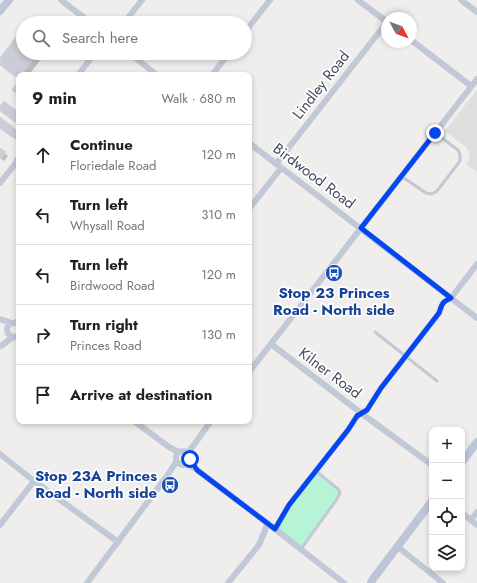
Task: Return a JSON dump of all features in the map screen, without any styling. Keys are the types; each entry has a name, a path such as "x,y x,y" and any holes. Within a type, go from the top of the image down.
{"street":[{"path":"0,11 9,0"},
{"path":"61,0 82,16"},
{"path":"129,16 142,0"},
{"path":"252,23 270,0"},
{"path":"358,0 381,17"},
{"path":"463,0 477,12"},
{"name":"Lindley Road","path":"276,164 381,30"},
{"path":"417,45 472,86"},
{"path":"80,72 90,60"},
{"path":"138,60 153,72"},
{"path":"214,72 224,60"},
{"path":"252,368 477,79"},
{"name":"Birdwood Road","path":"252,145 477,318"},
{"path":"0,183 16,162"},
{"path":"252,205 281,168"},
{"path":"275,529 289,505 348,430 357,416 367,410 381,388 439,313 445,301 451,298 477,264"},
{"path":"0,319 16,323"},
{"path":"0,319 14,334"},
{"path":"14,334 10,324 16,323"},
{"path":"0,346 14,334"},
{"name":"Kilner Road","path":"271,344 429,463"},
{"path":"138,424 344,583"},
{"path":"87,583 167,476 183,458 209,424"},
{"path":"465,458 477,442"},
{"path":"0,454 34,481 118,542"},
{"path":"0,525 34,481"},
{"path":"371,582 429,505"},
{"path":"471,520 477,512"},
{"path":"465,515 477,525"},
{"path":"228,583 259,545 268,523"},
{"path":"398,546 444,583"}],"lane":[{"path":"401,176 426,193 432,194 437,191 460,161 460,155 458,150 435,133"},
{"path":"376,332 438,381"},
{"path":"301,549 338,499 340,492 316,471"}],"shaded area":[{"path":"477,90 477,172 467,165 470,155 467,148 445,131"}],"green space":[{"path":"316,471 338,489 340,493 301,549 275,529"}],"building":[{"path":"16,37 16,60 33,60 23,72 16,72 16,77 0,65 0,58"},
{"path":"16,85 16,93 12,90"},
{"path":"4,101 16,111 16,123 0,111 0,106"},
{"path":"0,117 16,129 16,134 13,138 0,128"},
{"path":"0,148 6,152 1,159 0,158"}],"place":[{"name":"Stop 23 Princes Road - North side","path":"334,273"},
{"name":"Stop 23A Princes Road - North side","path":"170,485"}],"route":[{"path":"190,459 197,470 275,529 289,505 348,430 357,416 367,410 381,388 439,313 442,305 445,301 451,298 361,228 435,133"}]}
